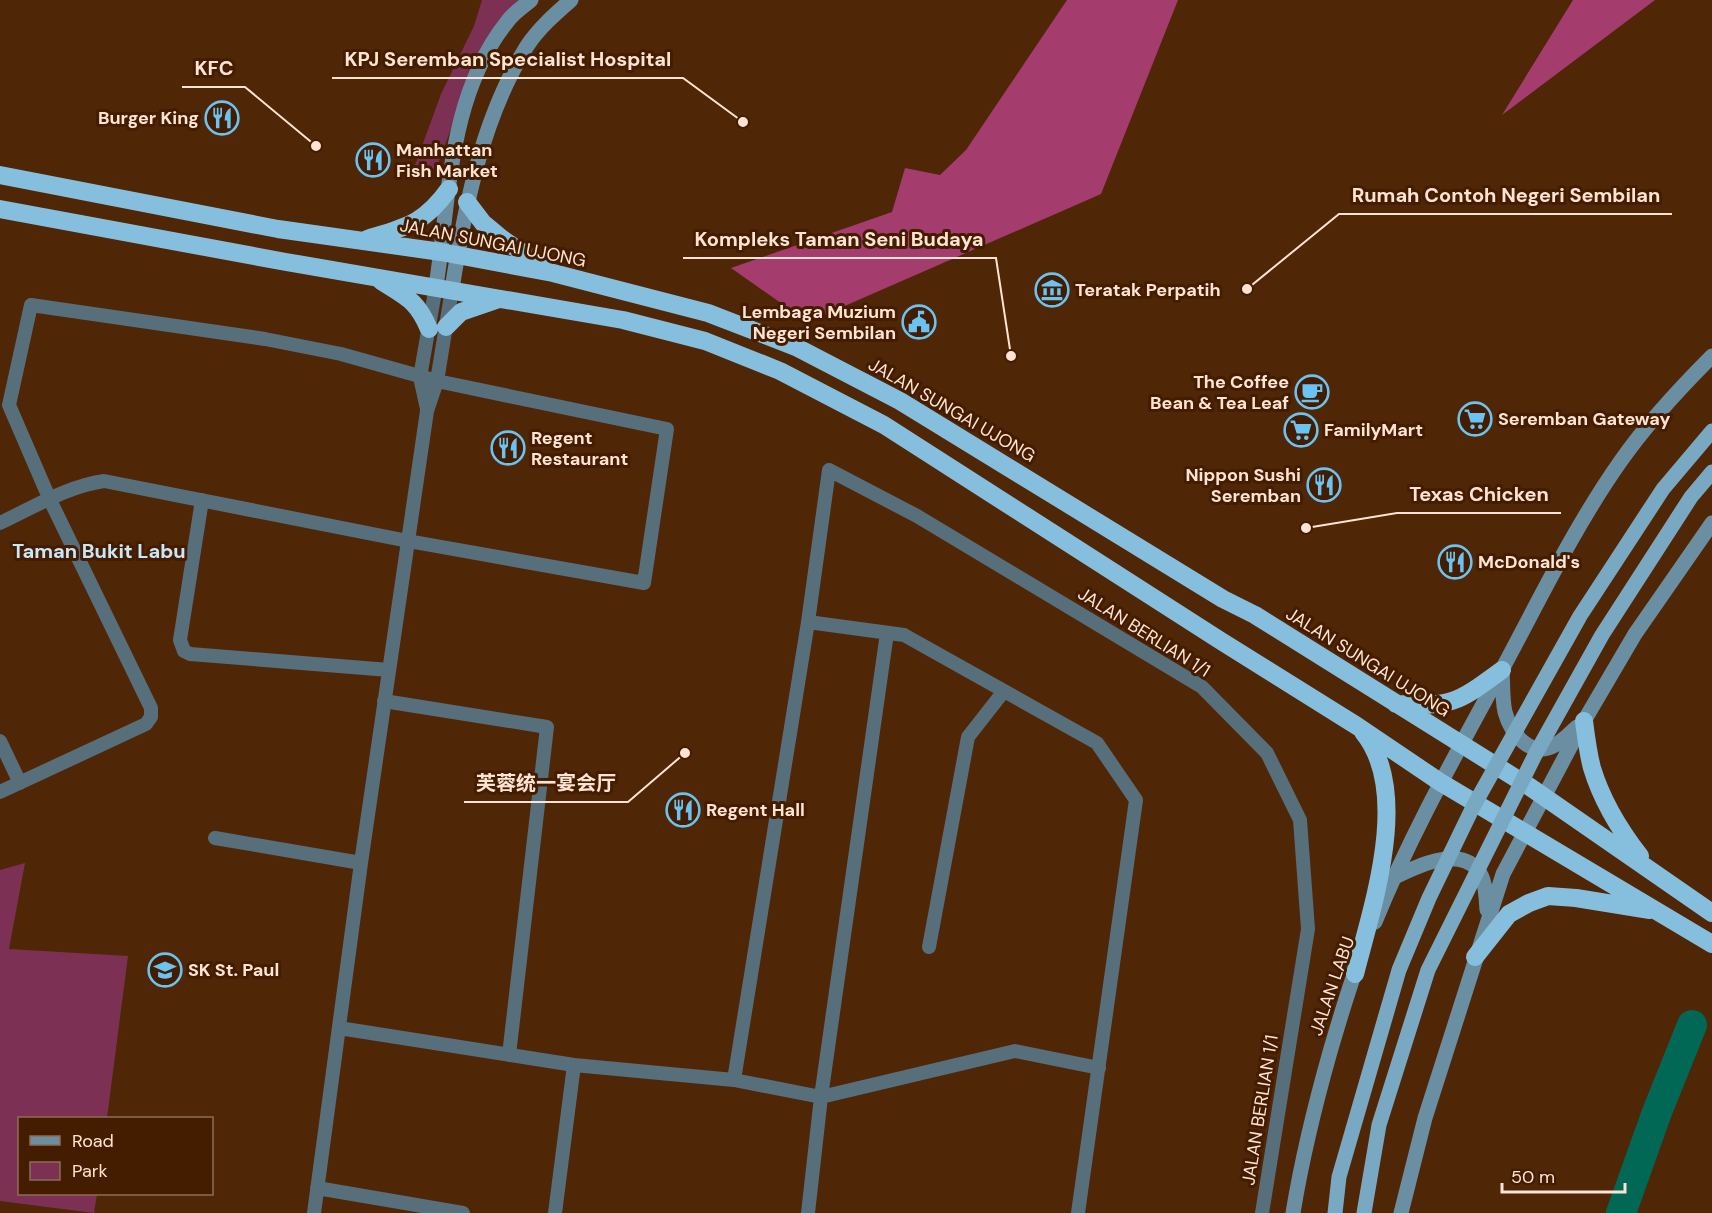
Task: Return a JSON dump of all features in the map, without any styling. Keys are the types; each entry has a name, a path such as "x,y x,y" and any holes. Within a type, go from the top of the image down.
{"highway":[{"name":"JALAN SUNGAI UJONG","path":"0,175 278,229 362,240 553,273 708,313 796,347 900,401 1213,592 1255,615 1544,797 1712,913"},
{"path":"362,240 415,222 432,211 449,189"},
{"path":"467,202 483,223 501,238 553,273"},
{"path":"0,209 623,320 695,338 780,371 884,425 1357,726 1440,782 1712,944"},
{"path":"372,276 413,302 437,328 470,307 504,298"},
{"path":"1394,704 1432,706 1450,703 1466,696 1502,670"},
{"path":"1584,721 1592,766 1601,795 1620,830 1650,869"},
{"path":"1355,974 1379,877 1386,824 1386,782 1368,739 1357,726"},
{"path":"1475,957 1509,914 1548,896 1576,898 1667,916"}],"main road":[{"path":"444,288 449,254 449,189 460,122 482,59 508,20 531,0"},
{"path":"449,254 486,137 506,87 527,46 549,19 571,0"},
{"name":"JALAN LABU","path":"1293,1213 1318,1095 1355,974 1393,878 1440,782 1502,670 1550,575 1620,462 1670,399 1712,356"},
{"path":"1335,1213 1339,1177 1399,969 1429,898 1473,807 1580,616 1664,489 1712,431"},
{"path":"1364,1213 1379,1125 1428,970 1535,755 1602,635 1691,497 1712,472"},
{"path":"1401,1213 1425,1118 1503,874 1584,721 1635,634 1712,523"},
{"path":"1502,670 1505,711 1512,729 1523,743 1535,750 1554,746 1584,721"},
{"path":"1393,878 1426,862 1452,859 1466,862 1477,869 1482,879 1487,919"}],"street":[{"path":"427,411 420,376 437,328 444,288"},
{"path":"0,523 50,500 75,488 104,481 408,541 644,583 667,429 437,381 341,354 266,339 31,305 9,405 50,500 151,708 151,717 146,724 0,792"},
{"path":"314,1213 360,863 427,411 437,381 437,328"},
{"name":"JALAN BERLIAN 1/1","path":"808,622 830,470 917,516 1202,687 1267,753 1300,820 1308,929 1262,1213"},
{"path":"202,500 180,640 184,651 190,654 389,670"},
{"path":"734,1080 808,622 904,635 1097,743 1136,800 1078,1213"},
{"path":"808,1213 821,1097 887,633"},
{"path":"929,947 968,736 1004,691"},
{"path":"384,701 547,727 509,1055"},
{"path":"0,741 20,783"},
{"path":"214,838 360,863"},
{"path":"339,1028 574,1065 734,1080 821,1097 1015,1051 1099,1068"},
{"path":"555,1213 574,1065"},
{"path":"317,1188 463,1213"}],"green space":[{"path":"482,0 527,0 476,61 436,169 414,168 441,94 474,26"},
{"path":"25,863 9,949 128,956 107,1117 18,1117 18,1195 97,1195 94,1213 0,1201 0,870"}],"shaded area":[{"path":"1067,0 1178,0 1101,194 808,322 731,268 892,212 905,168 940,175 966,150"},
{"path":"1573,0 1655,0 1502,115"}],"waterway":[{"path":"1621,1213 1657,1112 1692,1025"}],"place":[{"name":"Burger King","path":"222,118"},
{"name":"KPJ Seremban Specialist Hospital","path":"743,122"},
{"name":"KFC","path":"316,146"},
{"name":"Manhattan Fish Market","path":"373,160"},
{"name":"Rumah Contoh Negeri Sembilan","path":"1247,289"},
{"name":"Teratak Perpatih","path":"1052,290"},
{"name":"Lembaga Muzium Negeri Sembilan","path":"919,322"},
{"name":"Kompleks Taman Seni Budaya","path":"1011,356"},
{"name":"The Coffee Bean & Tea Leaf","path":"1312,392"},
{"name":"Seremban Gateway","path":"1475,419"},
{"name":"FamilyMart","path":"1301,430"},
{"name":"Regent Restaurant","path":"508,448"},
{"name":"Nippon Sushi Seremban","path":"1324,485"},
{"name":"Texas Chicken","path":"1306,528"},
{"name":"McDonald's","path":"1455,562"},
{"name":"芙蓉统一宴会厅","path":"685,753"},
{"name":"Regent Hall","path":"683,810"},
{"name":"SK St. Paul","path":"165,970"}],"district":[{"name":"Taman Bukit Labu","path":"99,551"}]}
